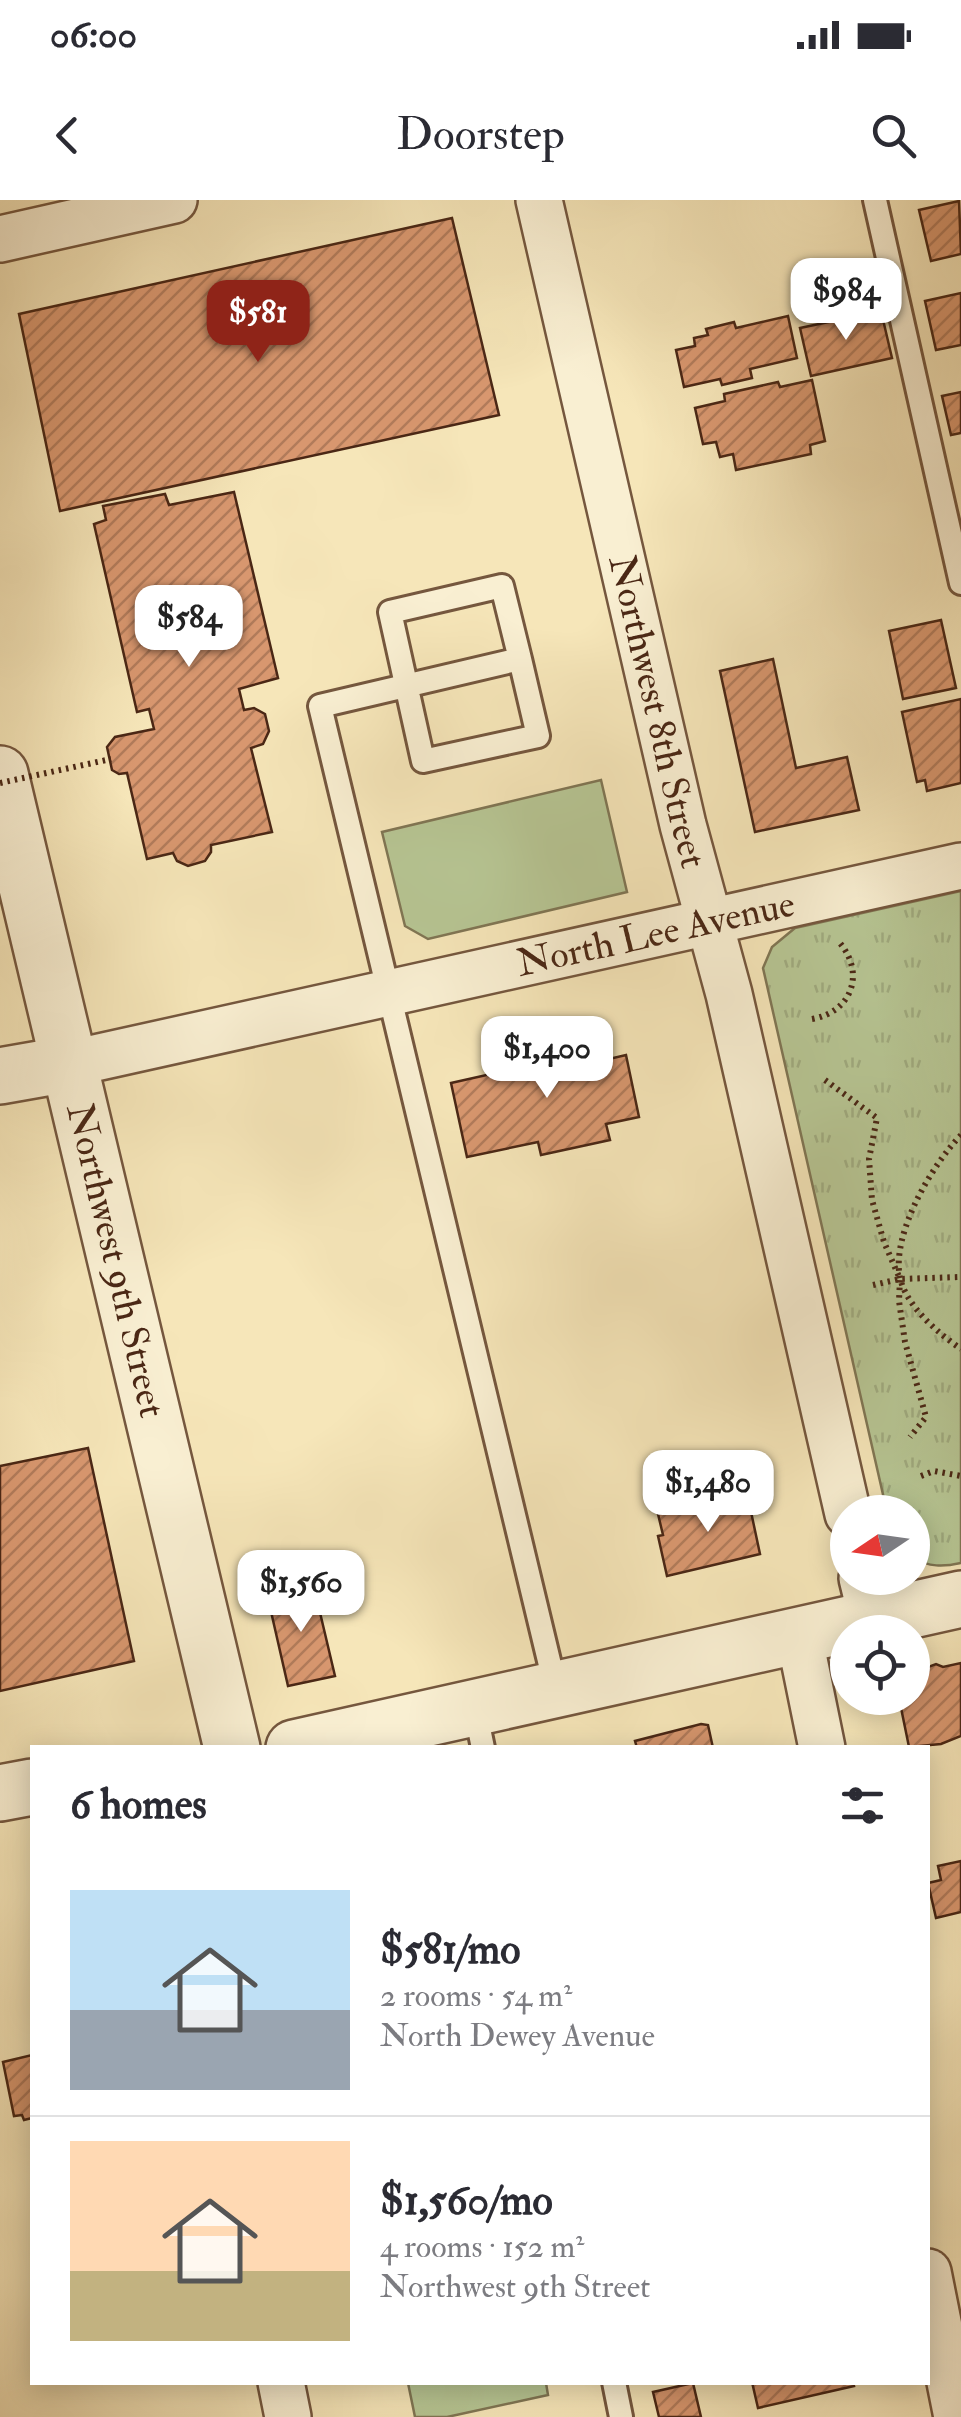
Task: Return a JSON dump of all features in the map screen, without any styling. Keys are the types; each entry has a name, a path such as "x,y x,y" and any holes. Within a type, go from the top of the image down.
{"street":[{"path":"0,240 174,200"},
{"name":"Northwest 8th Street","path":"539,200 844,1495"},
{"name":"Northwest 9th Street","path":"0,774 231,1745"},
{"name":"North Lee Avenue","path":"0,1076 961,866"},
{"path":"322,1745 479,1728 556,1690 800,1636 867,1598 961,1599"},
{"path":"800,1636 821,1745"},
{"path":"0,1793 30,1787"},
{"path":"930,2282 957,2416"},
{"path":"283,2385 288,2417"}],"lane":[{"path":"876,200 961,583"},
{"path":"502,586 520,659 538,736 424,761 390,612 502,586"},
{"path":"520,659 320,706 556,1690"},
{"path":"615,2385 621,2417"}],"path":[{"path":"0,783 110,759"},
{"path":"812,1019 840,1008 853,986 852,962 840,942"},
{"path":"825,1080 878,1118 869,1158 872,1200 884,1242 900,1279 924,1316 961,1349"},
{"path":"910,1437 926,1417 905,1342 899,1300 900,1250 933,1171 961,1136"},
{"path":"874,1285 900,1279 961,1277"},
{"path":"921,1476 934,1472 961,1476"}],"green space":[{"path":"601,780 627,892 428,939 405,926 382,832"},
{"path":"961,891 961,1563 930,1564 930,1495 883,1495 763,968 772,947 795,928"},
{"path":"408,2385 546,2385 548,2395 447,2417 415,2417"}],"building":[{"path":"959,201 961,254 931,261 919,210"},
{"path":"452,218 499,415 60,511 19,314"},
{"path":"961,293 961,345 936,350 925,301"},
{"path":"881,311 892,358 811,376 800,328"},
{"path":"788,316 797,358 750,369 752,378 722,385 720,379 684,387 676,350 695,346 694,338 708,335 706,329 734,322 736,328"},
{"path":"812,380 825,441 810,445 811,454 736,470 733,454 720,457 716,442 703,444 695,408 725,401 724,394 778,382 780,387"},
{"path":"961,392 961,433 951,435 942,396"},
{"path":"234,492 278,678 239,689 244,710 254,708 265,714 269,731 263,744 251,748 272,832 211,845 205,861 188,866 177,861 173,853 147,859 127,773 112,770 107,747 115,737 154,729 149,709 137,712 94,524 106,520 103,506 165,494 169,505"},
{"path":"941,620 956,688 903,699 889,631"},
{"path":"773,659 796,768 847,757 859,810 755,832 720,671"},
{"path":"961,699 961,783 927,791 925,780 917,782 902,712"},
{"path":"588,1040 589,1046 606,1043 609,1059 626,1055 639,1117 606,1124 610,1140 541,1155 538,1142 467,1157 451,1083 522,1067 519,1055"},
{"path":"88,1448 134,1661 0,1691 0,1466"},
{"path":"747,1493 760,1554 667,1576 658,1536 663,1535 658,1514"},
{"path":"313,1583 335,1676 288,1686 267,1594"},
{"path":"961,1663 961,1736 941,1744 909,1745 902,1715 930,1715 930,1666 943,1667"},
{"path":"701,1724 708,1725 712,1745 636,1745 635,1741"},
{"path":"961,1861 961,1912 936,1918 930,1883 941,1880 938,1866"},
{"path":"30,2055 30,2118 14,2116 3,2062"},
{"path":"693,2385 701,2417 659,2417 653,2392"},
{"path":"753,2385 854,2386 758,2408"}]}
